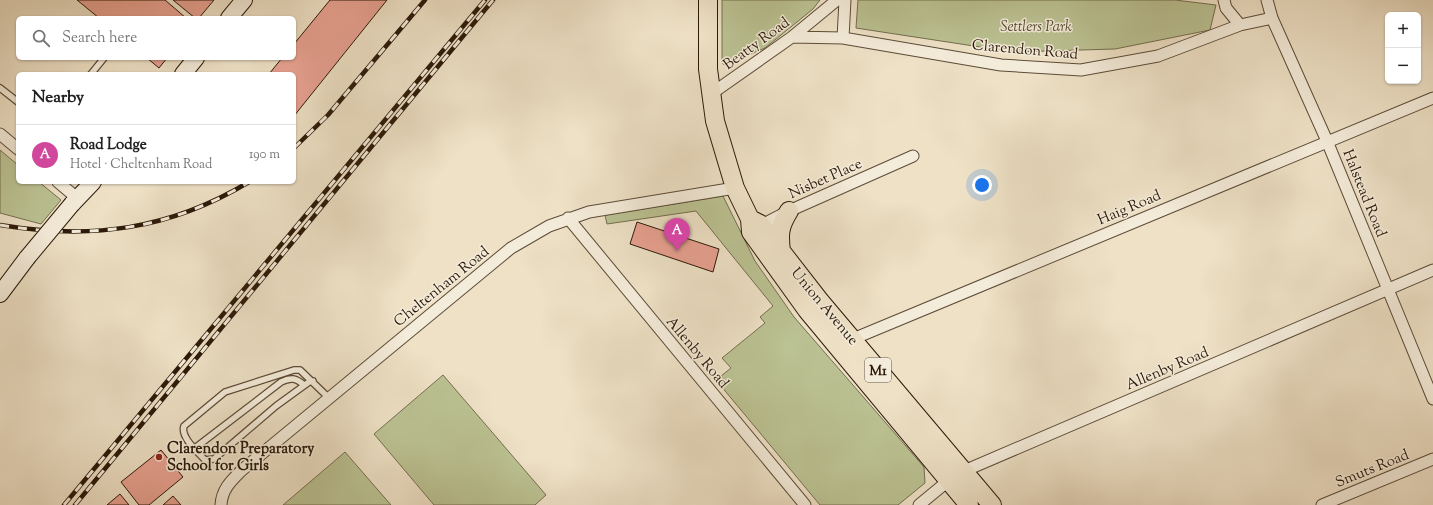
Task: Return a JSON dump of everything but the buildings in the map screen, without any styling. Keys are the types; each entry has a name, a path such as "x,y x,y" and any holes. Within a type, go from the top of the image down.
{"main road":[{"name":"Union Avenue","path":"708,0 707,34 711,94 715,121 735,188 754,225 807,310 844,343 964,472 992,505"},
{"path":"781,252 781,223 789,210"},
{"name":"Union Avenue","path":"754,225 781,252 844,343 948,481 969,505"}],"street":[{"path":"231,16 244,0"},
{"name":"Beatty Road","path":"711,94 792,37 837,0"},
{"path":"843,38 845,0"},
{"path":"1224,0 1226,8 1240,25"},
{"name":"Halstead Road","path":"1267,0 1272,18 1328,141 1433,399"},
{"name":"Clarendon Road","path":"792,37 843,38 1001,66 1081,70 1158,56 1240,25 1272,18"},
{"path":"185,72 194,60"},
{"name":"Haig Road","path":"844,343 1433,98"},
{"path":"0,134 16,147"},
{"name":"Nisbet Place","path":"754,225 913,156"},
{"path":"60,184 74,201"},
{"path":"0,294 27,258 74,201 91,184"},
{"name":"Cheltenham Road","path":"222,505 223,492 228,484 329,398 511,248 532,234 568,218 589,212 735,188"},
{"name":"Allenby Road","path":"568,218 805,505"},
{"name":"Allenby Road","path":"919,505 948,481 964,472 1433,270"},
{"name":"Smuts Road","path":"1322,505 1433,459"}],"lane":[{"path":"93,72 102,60"},
{"path":"0,88 16,100"},
{"path":"313,381 304,385 276,406 214,460 205,460 184,436 184,426 225,392 294,370 300,370 313,381 329,398"},
{"path":"195,448 281,382 292,378 297,379 304,385"}],"green space":[{"path":"722,0 820,0 813,9 765,48 724,65 722,62"},
{"name":"Settlers Park","path":"858,0 1175,0 1216,5 1210,30 1115,49 1013,52 856,28"},
{"path":"0,150 16,163 16,184 41,184 61,200 41,224 0,213"},
{"path":"723,196 755,261 794,317 924,467 925,483 898,505 820,505 716,380 731,368 722,358 765,323 760,317 773,306 696,211 607,224 605,215"},
{"path":"443,375 546,495 535,505 434,505 374,434"},
{"path":"345,452 391,505 283,505"}],"railway":[{"path":"296,146 328,115 425,0"},
{"path":"64,505 485,0"},
{"path":"75,505 493,0"},
{"path":"0,225 66,231 98,231 129,227 159,221 189,211 219,198 245,184"}],"place":[{"name":"Road Lodge","path":"677,251"},
{"name":"Clarendon Preparatory School for Girls","path":"159,457"}]}
